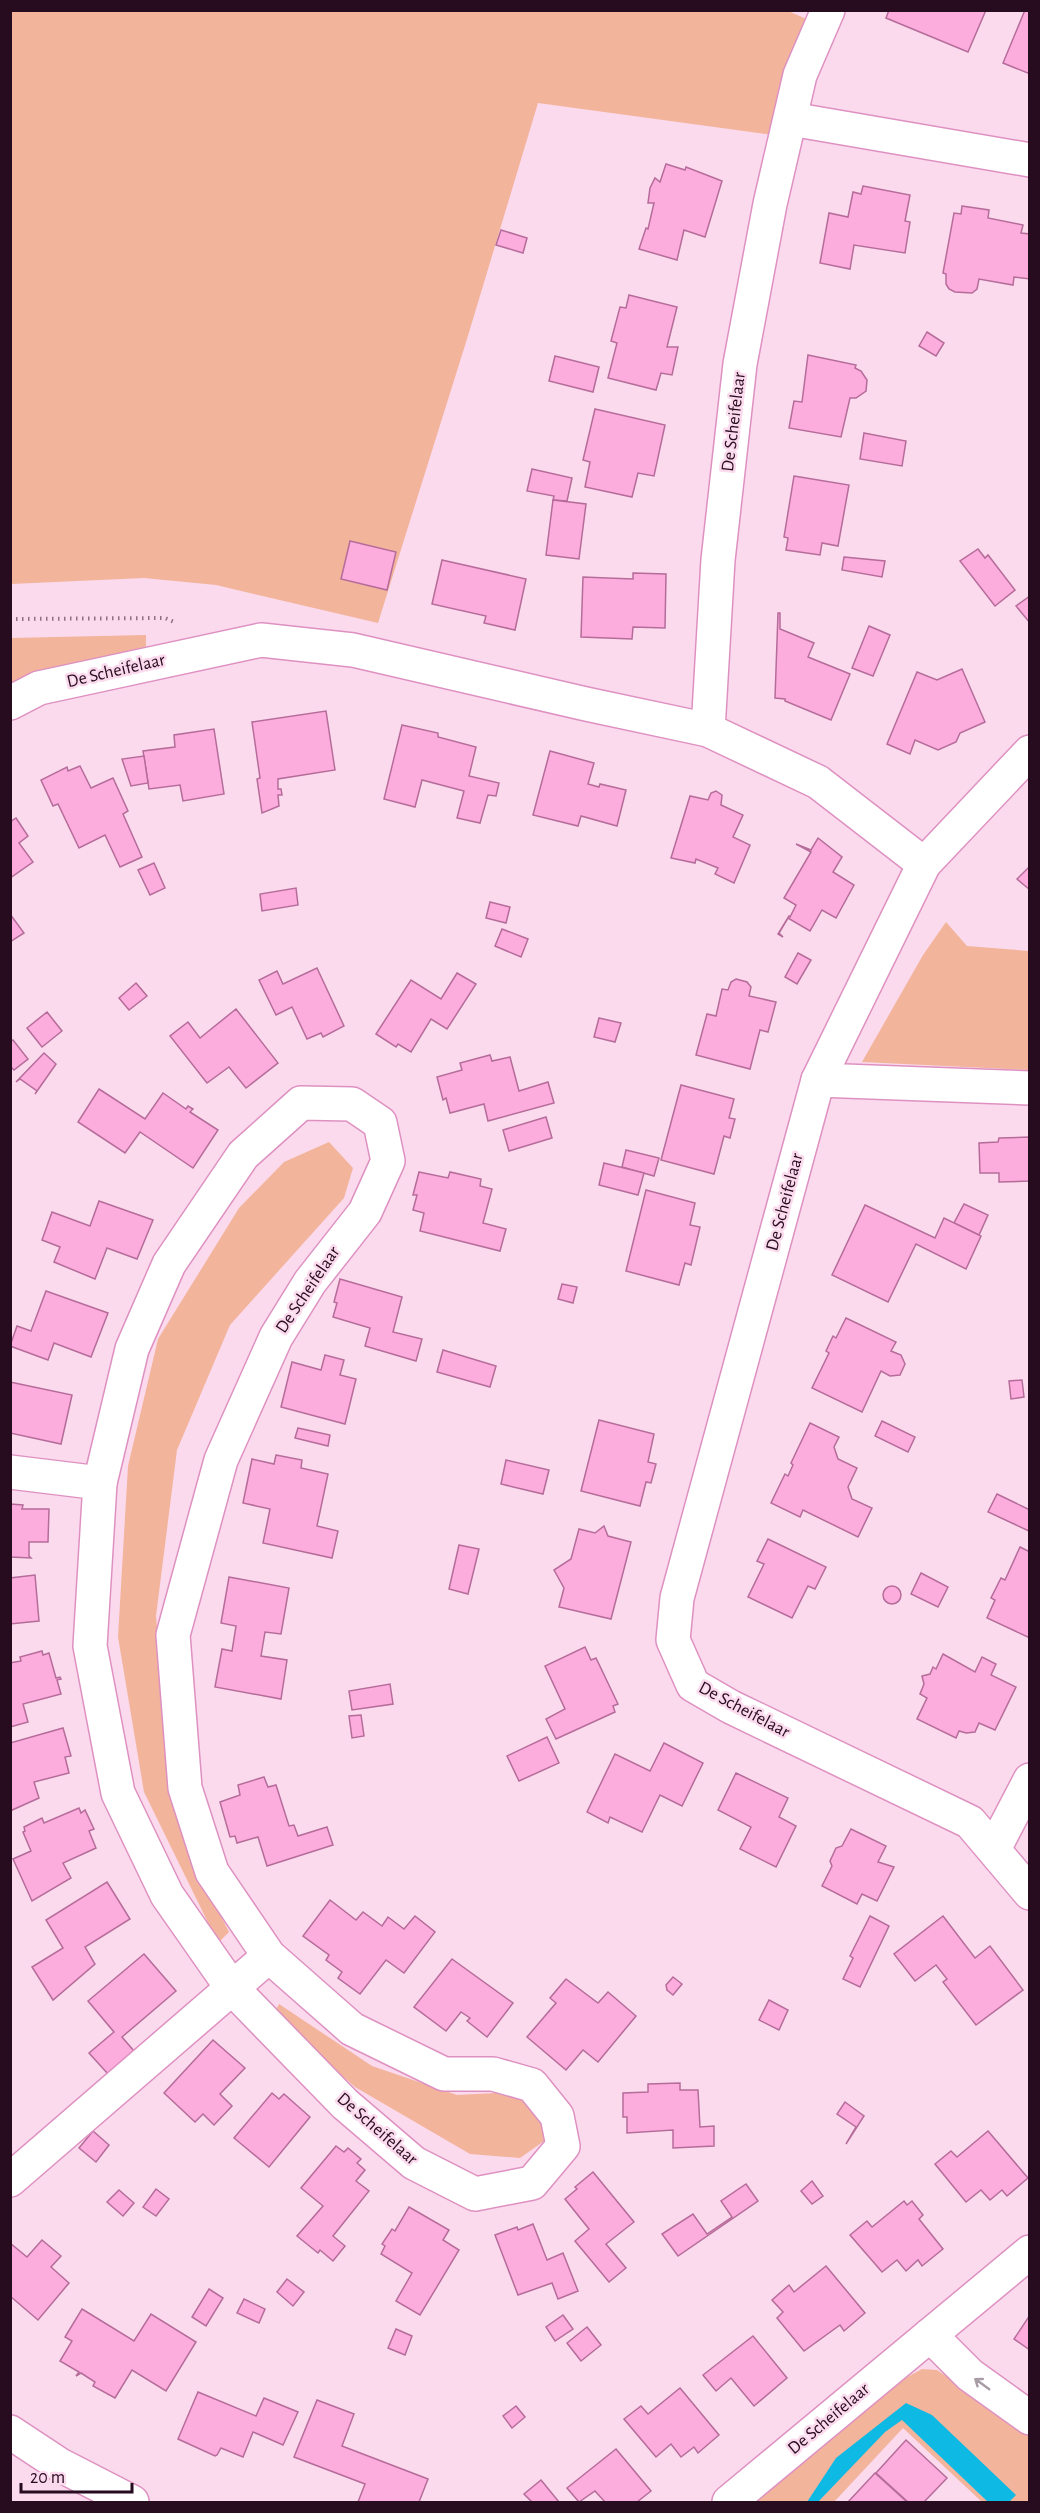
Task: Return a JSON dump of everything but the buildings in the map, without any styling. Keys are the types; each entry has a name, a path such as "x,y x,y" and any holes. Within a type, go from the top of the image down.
{"street":[{"name":"De Scheifelaar","path":"708,730 718,560 741,364 770,204 800,75 828,10"},
{"path":"791,119 1029,160"},
{"name":"De Scheifelaar","path":"10,703 39,688 261,640 353,650 708,730 818,782 924,864"},
{"name":"De Scheifelaar","path":"1029,752 924,864 819,1080 678,1598 674,1640 693,1685 731,1707 970,1822 1029,1893"},
{"path":"819,1080 1029,1088"},
{"name":"De Scheifelaar","path":"301,1103 352,1104 380,1123 388,1161 365,1212 310,1282 276,1337 220,1460 173,1635 185,1788 212,1872 269,1956 352,2030 444,2074 493,2074 532,2085 557,2116 563,2146 532,2183 475,2194 414,2163 345,2104 232,1988 167,1895 118,1793 90,1646 100,1483 132,1349 169,1264 243,1155 301,1103"},
{"path":"10,1472 100,1483"},
{"path":"994,1849 1029,1780"},
{"path":"10,2180 269,1956"},
{"name":"De Scheifelaar","path":"729,2502 1029,2252"},
{"path":"930,2335 970,2375 1029,2418"},
{"path":"10,2432 60,2465 132,2502"}],"path":[{"path":"10,619 165,618 175,623"}],"shaded area":[{"path":"786,10 820,25 788,137 538,103 378,623 216,585 144,578 11,584 10,11"},
{"path":"146,635 146,647 51,668 11,686 10,638"},
{"path":"946,922 967,946 1029,951 1029,1070 862,1062 923,955"},
{"path":"329,1142 353,1168 344,1198 230,1325 177,1450 156,1616 171,1791 205,1885 229,1932 218,1943 144,1792 118,1637 128,1466 158,1339 239,1208 284,1162"},
{"path":"279,2004 372,2066 457,2095 514,2092 545,2112 547,2139 520,2158 470,2154 355,2087 273,2015"},
{"path":"922,2369 937,2370 1029,2432 1029,2502 982,2502 903,2428 834,2502 745,2502 867,2399"}],"water":[{"path":"906,2403 932,2415 1016,2495 1009,2502 988,2502 902,2420 885,2432 818,2502 807,2502 836,2458"}]}
